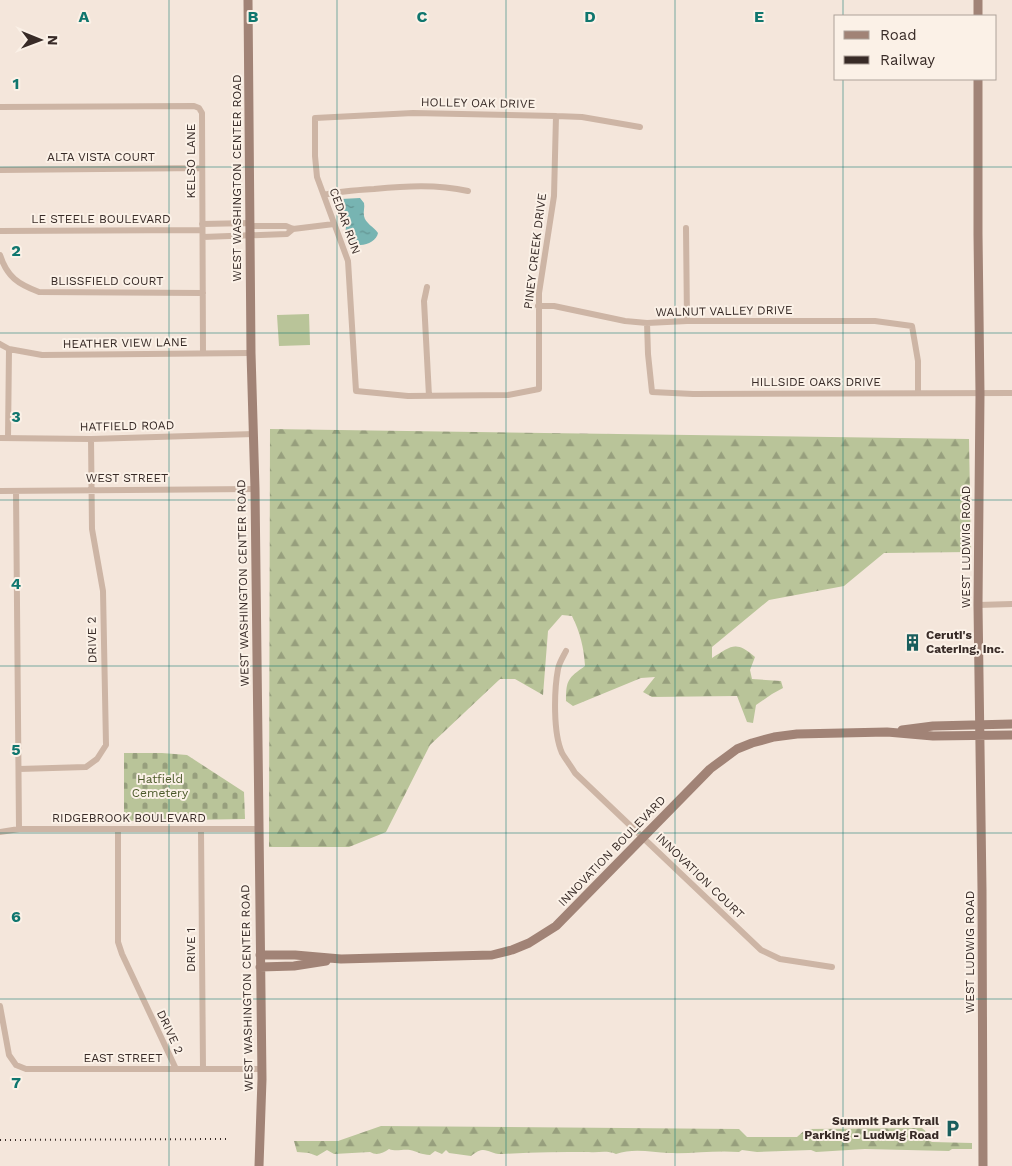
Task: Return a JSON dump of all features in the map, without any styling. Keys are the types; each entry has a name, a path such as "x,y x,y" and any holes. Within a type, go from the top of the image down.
{"main road":[{"name":"WEST WASHINGTON CENTER ROAD","path":"248,0 260,955 261,1069 259,1166"},
{"path":"978,0 978,15"},
{"name":"WEST LUDWIG ROAD","path":"978,80 980,394 978,605 983,1166"},
{"name":"INNOVATION BOULEVARD","path":"260,955 295,955 341,959 492,955 512,950 529,943 556,926 710,769 737,749 774,736 887,732 933,726 1012,724"},
{"name":"INNOVATION BOULEVARD","path":"887,732 933,736 1012,735"},
{"name":"INNOVATION BOULEVARD","path":"260,967 294,966 341,959"}],"street":[{"name":"KELSO LANE","path":"0,107 194,106 199,108 202,113 203,353"},
{"name":"HOLLEY OAK DRIVE","path":"315,118 413,113 556,116 582,117 640,127"},
{"name":"PINEY CREEK DRIVE","path":"429,396 508,395 540,389 538,306 554,196 556,116"},
{"name":"CEDAR RUN","path":"315,118 316,170 348,261 356,391 429,396"},
{"name":"ALTA VISTA COURT","path":"0,170 202,168"},
{"path":"324,195 406,186 452,187 468,190"},
{"path":"293,229 334,224"},
{"name":"LE STEELE BOULEVARD","path":"0,231 202,230 251,225 286,226 293,229 287,234 251,236 202,230"},
{"path":"686,228 687,321"},
{"name":"BLISSFIELD COURT","path":"0,255 4,266 13,279 39,292 203,293"},
{"path":"427,287 424,301 429,396"},
{"name":"WALNUT VALLEY DRIVE","path":"538,306 554,306 625,321 648,323 687,321 875,322 912,326 918,361 918,393"},
{"name":"HILLSIDE OAKS DRIVE","path":"648,323 648,354 652,392 693,394 980,394 1012,392"},
{"name":"HEATHER VIEW LANE","path":"0,344 9,349 42,355 251,353"},
{"path":"8,438 9,349"},
{"name":"HATFIELD ROAD","path":"0,438 254,434"},
{"name":"DRIVE 2","path":"19,769 86,767 98,759 106,745 102,590 92,529 90,438"},
{"name":"WEST STREET","path":"0,491 255,489"},
{"path":"16,491 20,829"},
{"path":"978,605 1012,604"},
{"name":"INNOVATION COURT","path":"566,651 558,666 556,722 558,741 563,754 576,772 761,950 780,959 832,967"},
{"name":"RIDGEBROOK BOULEVARD","path":"0,832 20,829 258,829"},
{"name":"DRIVE 2","path":"118,829 118,942 176,1070"},
{"name":"DRIVE 1","path":"201,830 203,1069"},
{"name":"EAST STREET","path":"0,1006 9,1055 16,1065 26,1069 261,1069"}],"green space":[{"path":"309,314 310,345 279,346 277,315"},
{"path":"270,429 969,439 971,552 884,553 844,586 769,600 712,647 712,658 729,648 743,648 755,657 750,670 752,679 781,681 783,688 756,705 753,723 747,722 737,696 652,697 643,692 655,677 641,678 573,706 566,701 567,688 569,680 585,666 583,646 572,616 562,615 548,631 543,695 515,679 500,679 430,745 386,832 349,847 269,847"},
{"name":"Hatfield Cemetery","path":"124,753 187,755 244,792 245,819 124,821"},
{"path":"381,1126 739,1129 747,1137 797,1137 806,1129 922,1128 930,1135 928,1140 932,1142 972,1143 972,1149 952,1149 949,1151 865,1149 816,1152 811,1150 757,1152 742,1150 739,1152 678,1153 635,1151 616,1154 606,1152 546,1152 498,1154 480,1150 471,1156 449,1153 446,1150 442,1154 435,1151 430,1155 410,1150 389,1149 378,1154 370,1152 334,1154 327,1150 317,1156 297,1152 294,1141 338,1141"}],"water":[{"path":"360,198 364,203 365,218 378,233 373,241 363,245 358,245 349,240 346,234 347,218 337,205 341,199"}],"railway":[{"path":"0,1140 227,1139"}],"place":[{"name":"Ceruti's Catering, Inc.","path":"912,642"},
{"name":"Summit Park Trail Parking - Ludwig Road","path":"953,1128"}]}
